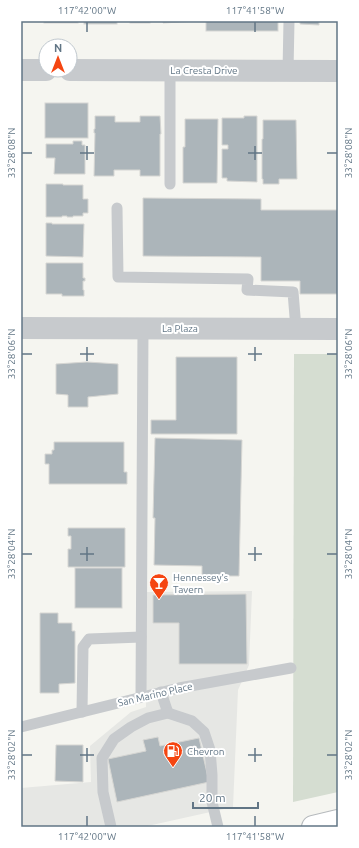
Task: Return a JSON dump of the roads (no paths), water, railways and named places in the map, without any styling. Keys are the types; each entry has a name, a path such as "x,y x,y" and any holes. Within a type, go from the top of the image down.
{"highway":[{"path":"313,827 338,821"}],"street":[{"path":"21,70 38,70"},
{"name":"La Cresta Drive","path":"78,70 338,71"},
{"name":"La Plaza","path":"21,328 338,329"}],"lane":[{"path":"288,71 289,21"},
{"path":"170,70 170,184"},
{"path":"118,208 118,277 248,278 247,290 293,292 296,329"},
{"path":"141,697 143,328"},
{"path":"82,712 83,647 89,639 141,637"},
{"name":"San Marino Place","path":"21,727 179,688 291,668"},
{"path":"161,692 168,713"},
{"path":"111,827 103,792 102,758 114,739 131,727 148,718 168,713 192,721 204,732 210,750 212,802 218,827"}],"place":[{"name":"Hennessey's Tavern","path":"159,600"},
{"name":"Chevron","path":"173,768"}]}
